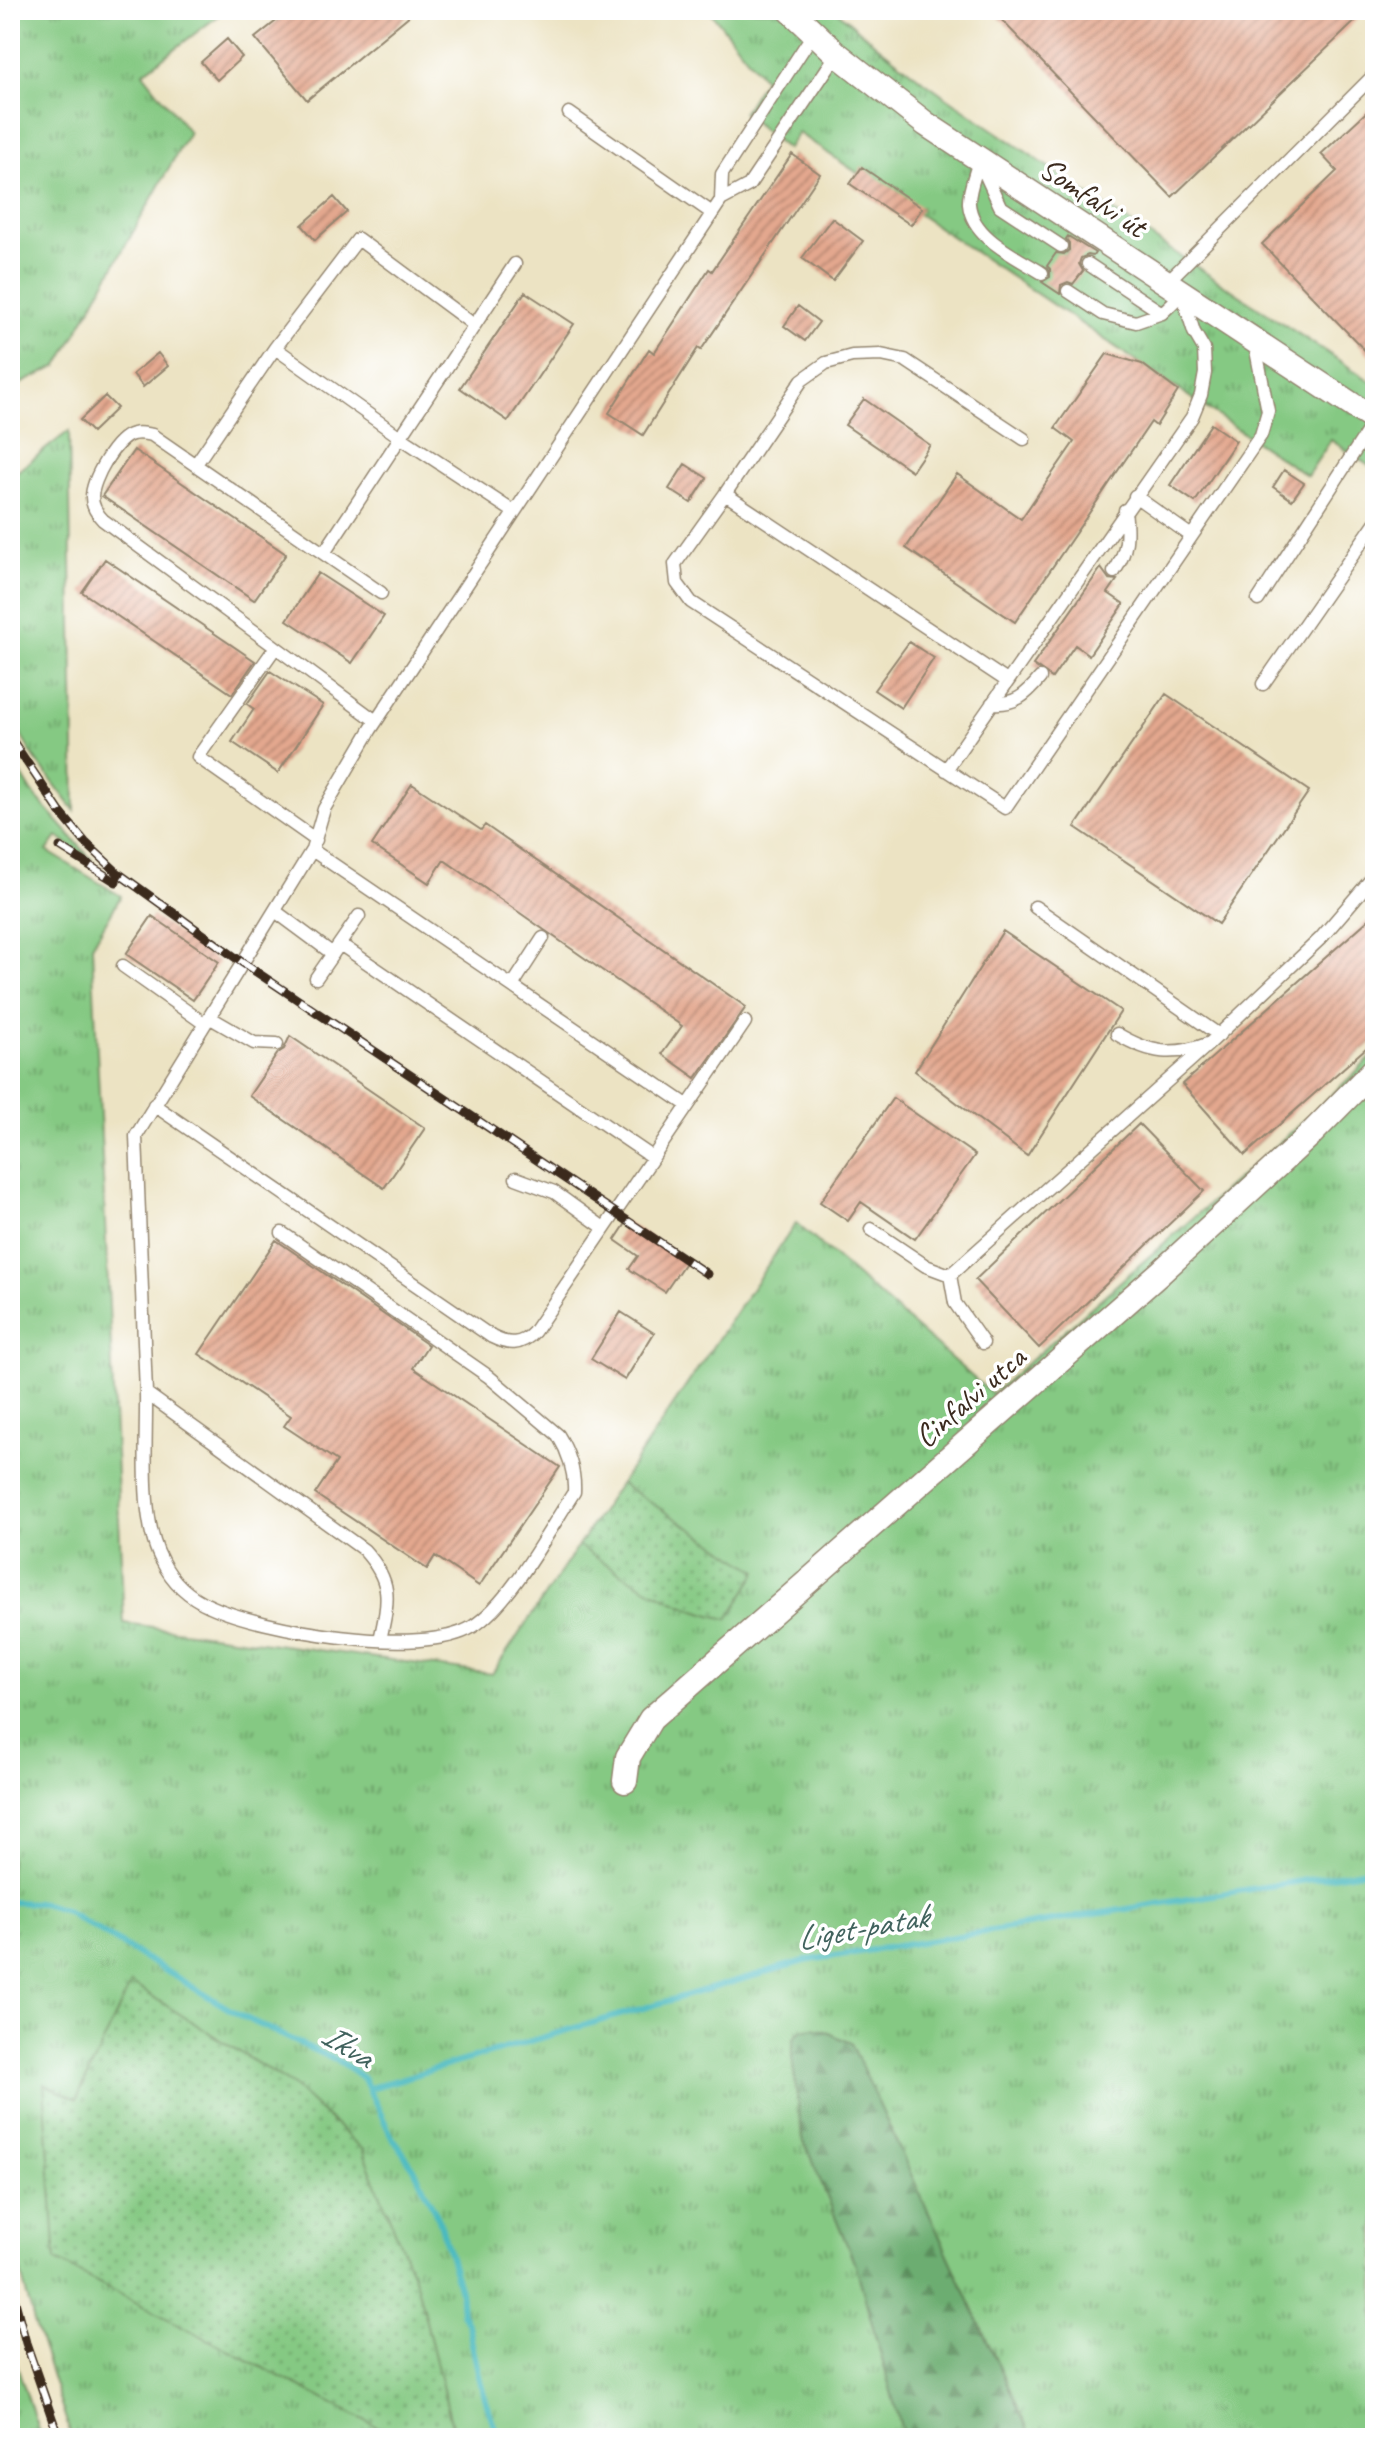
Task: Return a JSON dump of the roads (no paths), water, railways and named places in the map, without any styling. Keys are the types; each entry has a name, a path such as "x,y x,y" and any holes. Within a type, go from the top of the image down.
{"street":[{"name":"Somfalvi út","path":"790,10 813,34 926,124 1375,420"},
{"name":"Cinfalvi utca","path":"625,1781 628,1757 651,1719 1160,1273 1309,1136 1375,1069"}],"lane":[{"path":"721,200 722,174 813,34"},
{"path":"282,1233 488,1376 558,1435 566,1447 575,1478 574,1492 502,1601 482,1620 462,1632 447,1636 380,1640 272,1626 209,1606 181,1587 163,1565 150,1527 135,1146 139,1128 314,845 324,809 376,721 712,213 721,200 749,185 837,54"},
{"path":"1068,291 1103,314 1136,322 1162,313 1174,289 1375,74"},
{"path":"569,113 712,213"},
{"path":"979,160 1000,206 1061,246"},
{"path":"979,160 969,204 976,224 993,241 1042,273"},
{"path":"196,464 275,348 358,239 474,325"},
{"path":"324,553 515,264"},
{"path":"1088,264 1162,313"},
{"path":"946,770 1192,417 1205,373 1204,349 1174,289"},
{"path":"1024,439 905,360 881,355 852,356 826,363 802,380 675,564 677,583 691,602 1005,808 1261,435 1268,411 1253,340"},
{"path":"275,348 400,437 514,512"},
{"path":"1258,600 1375,420"},
{"path":"376,721 96,513 92,497 96,478 123,438 133,434 152,435 381,593"},
{"path":"725,494 1007,681"},
{"path":"1135,496 1190,535"},
{"path":"1114,572 1126,550 1125,510"},
{"path":"1263,684 1375,523"},
{"path":"275,648 198,757 314,845 512,986 687,1105"},
{"path":"992,703 1011,703 1022,697 1040,678"},
{"path":"950,1275 1215,1039 1321,938 1375,875"},
{"path":"1035,907 1215,1039"},
{"path":"275,911 652,1157"},
{"path":"316,978 359,916"},
{"path":"512,986 543,938"},
{"path":"123,966 207,1020 254,1043 277,1044"},
{"path":"154,1105 502,1342 519,1343 534,1332 745,1022"},
{"path":"1117,1034 1136,1046 1171,1053 1190,1051 1215,1039"},
{"path":"516,1178 554,1192 604,1228"},
{"path":"871,1229 926,1266 950,1275"},
{"path":"950,1275 955,1303 983,1343"},
{"path":"146,1393 364,1550 377,1564 387,1591 380,1640"}],"waterway":[{"name":"Liget-patak","path":"370,2088 804,1961 1375,1869"},
{"name":"Ikva","path":"10,1902 42,1903 64,1910 241,2016 344,2064 364,2079 392,2137 414,2168 440,2222 460,2291 462,2313 468,2325 481,2385 498,2438"}],"railway":[{"path":"10,737 60,812 85,842 118,873 243,963 707,1274"},
{"path":"60,847 116,882"},
{"path":"10,2283 26,2343 59,2438"}]}
